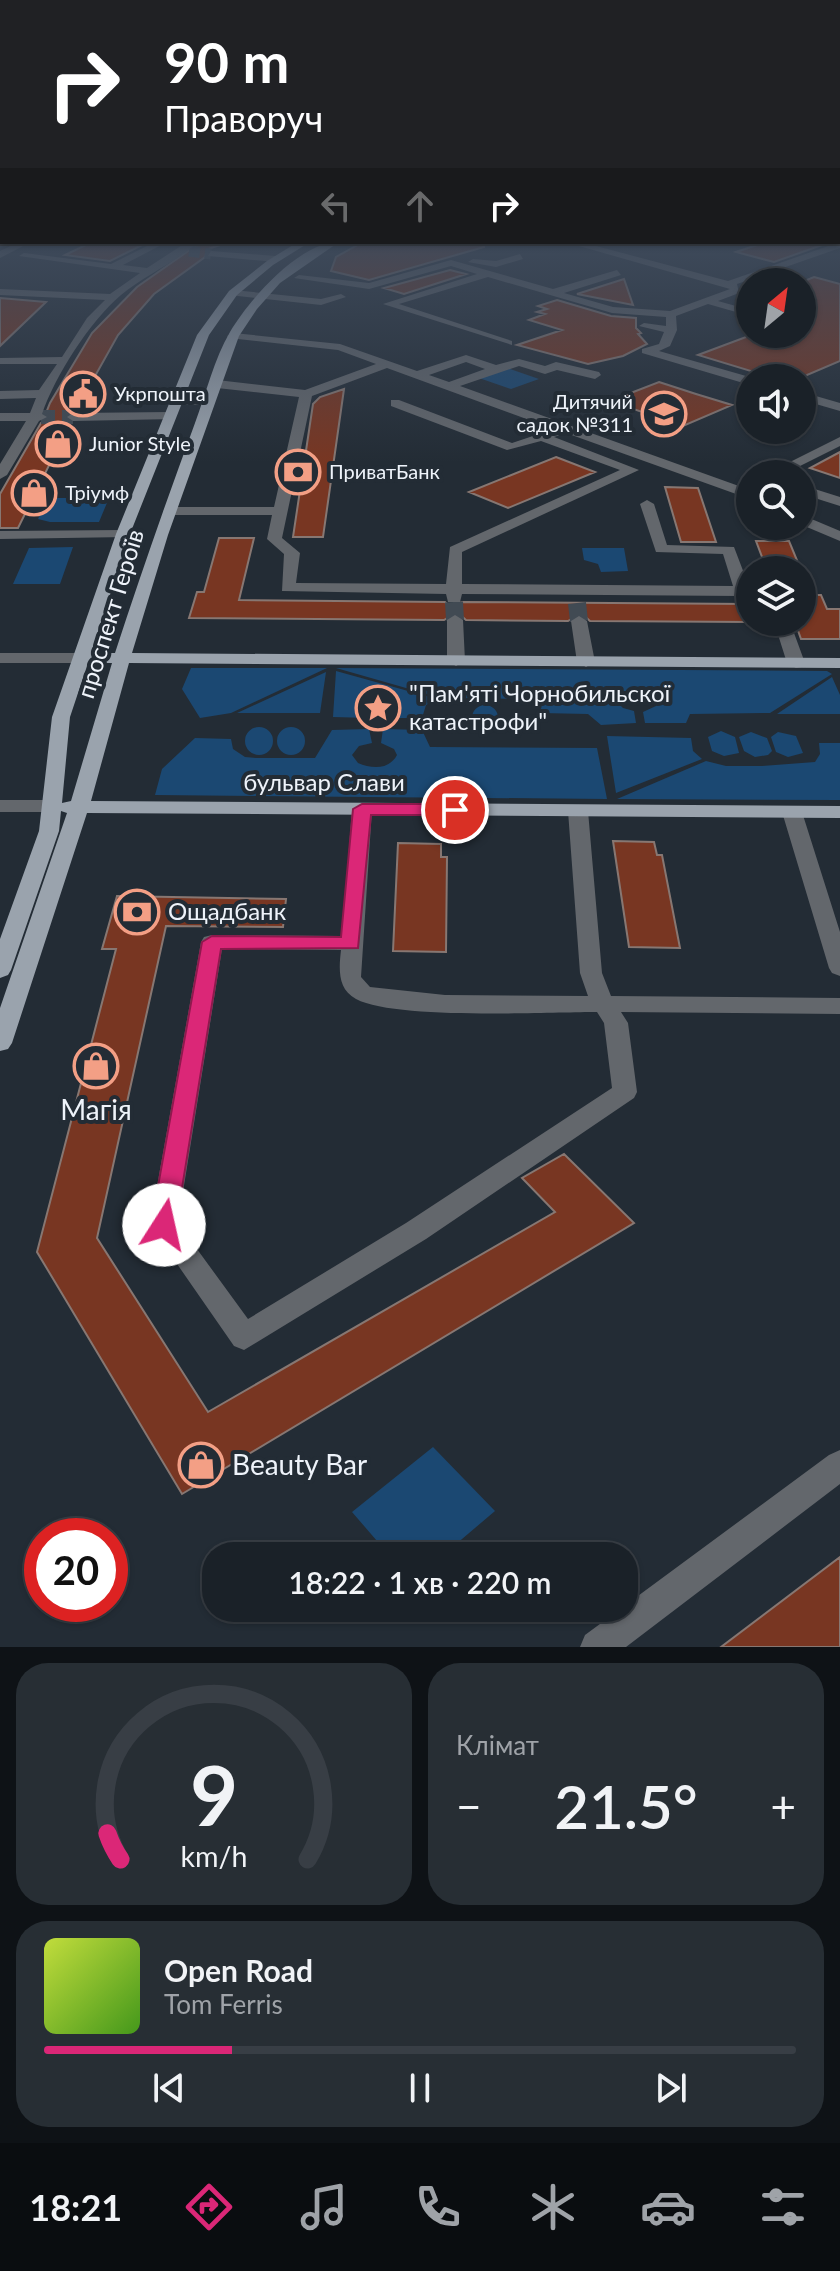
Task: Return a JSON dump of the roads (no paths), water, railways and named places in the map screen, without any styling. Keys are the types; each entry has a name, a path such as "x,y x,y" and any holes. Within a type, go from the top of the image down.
{"main road":[{"name":"проспект Героїв","path":"0,970 49,831 61,717 123,534 203,335 222,309"},
{"name":"проспект Героїв","path":"0,1043 79,807 170,511 233,336 249,309"},
{"path":"82,658 840,663"},
{"name":"бульвар Слави","path":"52,806 840,812"}],"street":[{"path":"0,475 38,417 43,394 101,309"},
{"path":"403,309 508,343"},
{"path":"608,309 671,314 686,309"},
{"path":"637,311 654,348"},
{"path":"671,314 671,330 664,346 646,351 736,377"},
{"path":"644,326 671,330"},
{"path":"233,336 340,347 736,486"},
{"path":"417,375 466,358 496,369"},
{"path":"0,361 64,360"},
{"path":"449,386 519,362 545,370 556,366 595,375"},
{"path":"217,384 306,394 387,364"},
{"path":"0,395 43,394"},
{"path":"306,394 274,539 292,553 288,588 454,596 736,593"},
{"path":"816,400 840,407"},
{"path":"177,401 209,401"},
{"path":"395,403 512,447 568,428"},
{"path":"73,417 171,416"},
{"path":"0,417 38,417"},
{"path":"454,596 455,550 632,470 544,438"},
{"path":"801,460 840,441"},
{"path":"816,494 840,502"},
{"path":"647,504 661,549 729,550 736,568"},
{"path":"170,511 278,511"},
{"path":"816,526 840,537"},
{"path":"0,535 123,534"},
{"path":"455,620 456,661"},
{"path":"579,621 586,662"},
{"path":"787,636 796,663"},
{"path":"0,658 82,658"},
{"name":"бульвар Слави","path":"0,806 52,806"},
{"path":"362,809 350,978 362,993 382,999 607,1006 840,1006"},
{"path":"351,943 212,942 164,1225 244,1337 416,1231 625,1092 616,1023 598,994 591,973 578,811"},
{"path":"792,812 840,968"},
{"path":"597,1647 840,1465"}],"tunnel":[{"path":"41,417 73,417"},
{"path":"454,602 455,620"},
{"path":"577,603 579,621"}],"place":[{"name":"Укрпошта","path":"83,394"},
{"name":"Дитячий садок №311","path":"664,414"},
{"name":"Junior Style","path":"58,444"},
{"name":"ПриватБанк","path":"298,472"},
{"name":"Тріумф","path":"34,493"},
{"name":"\"Пам'яті Чорнобильскої катастрофи\"","path":"378,708"},
{"name":"Ощадбанк","path":"137,912"},
{"name":"Магія","path":"96,1066"},
{"name":"Beauty Bar","path":"201,1465"}]}
